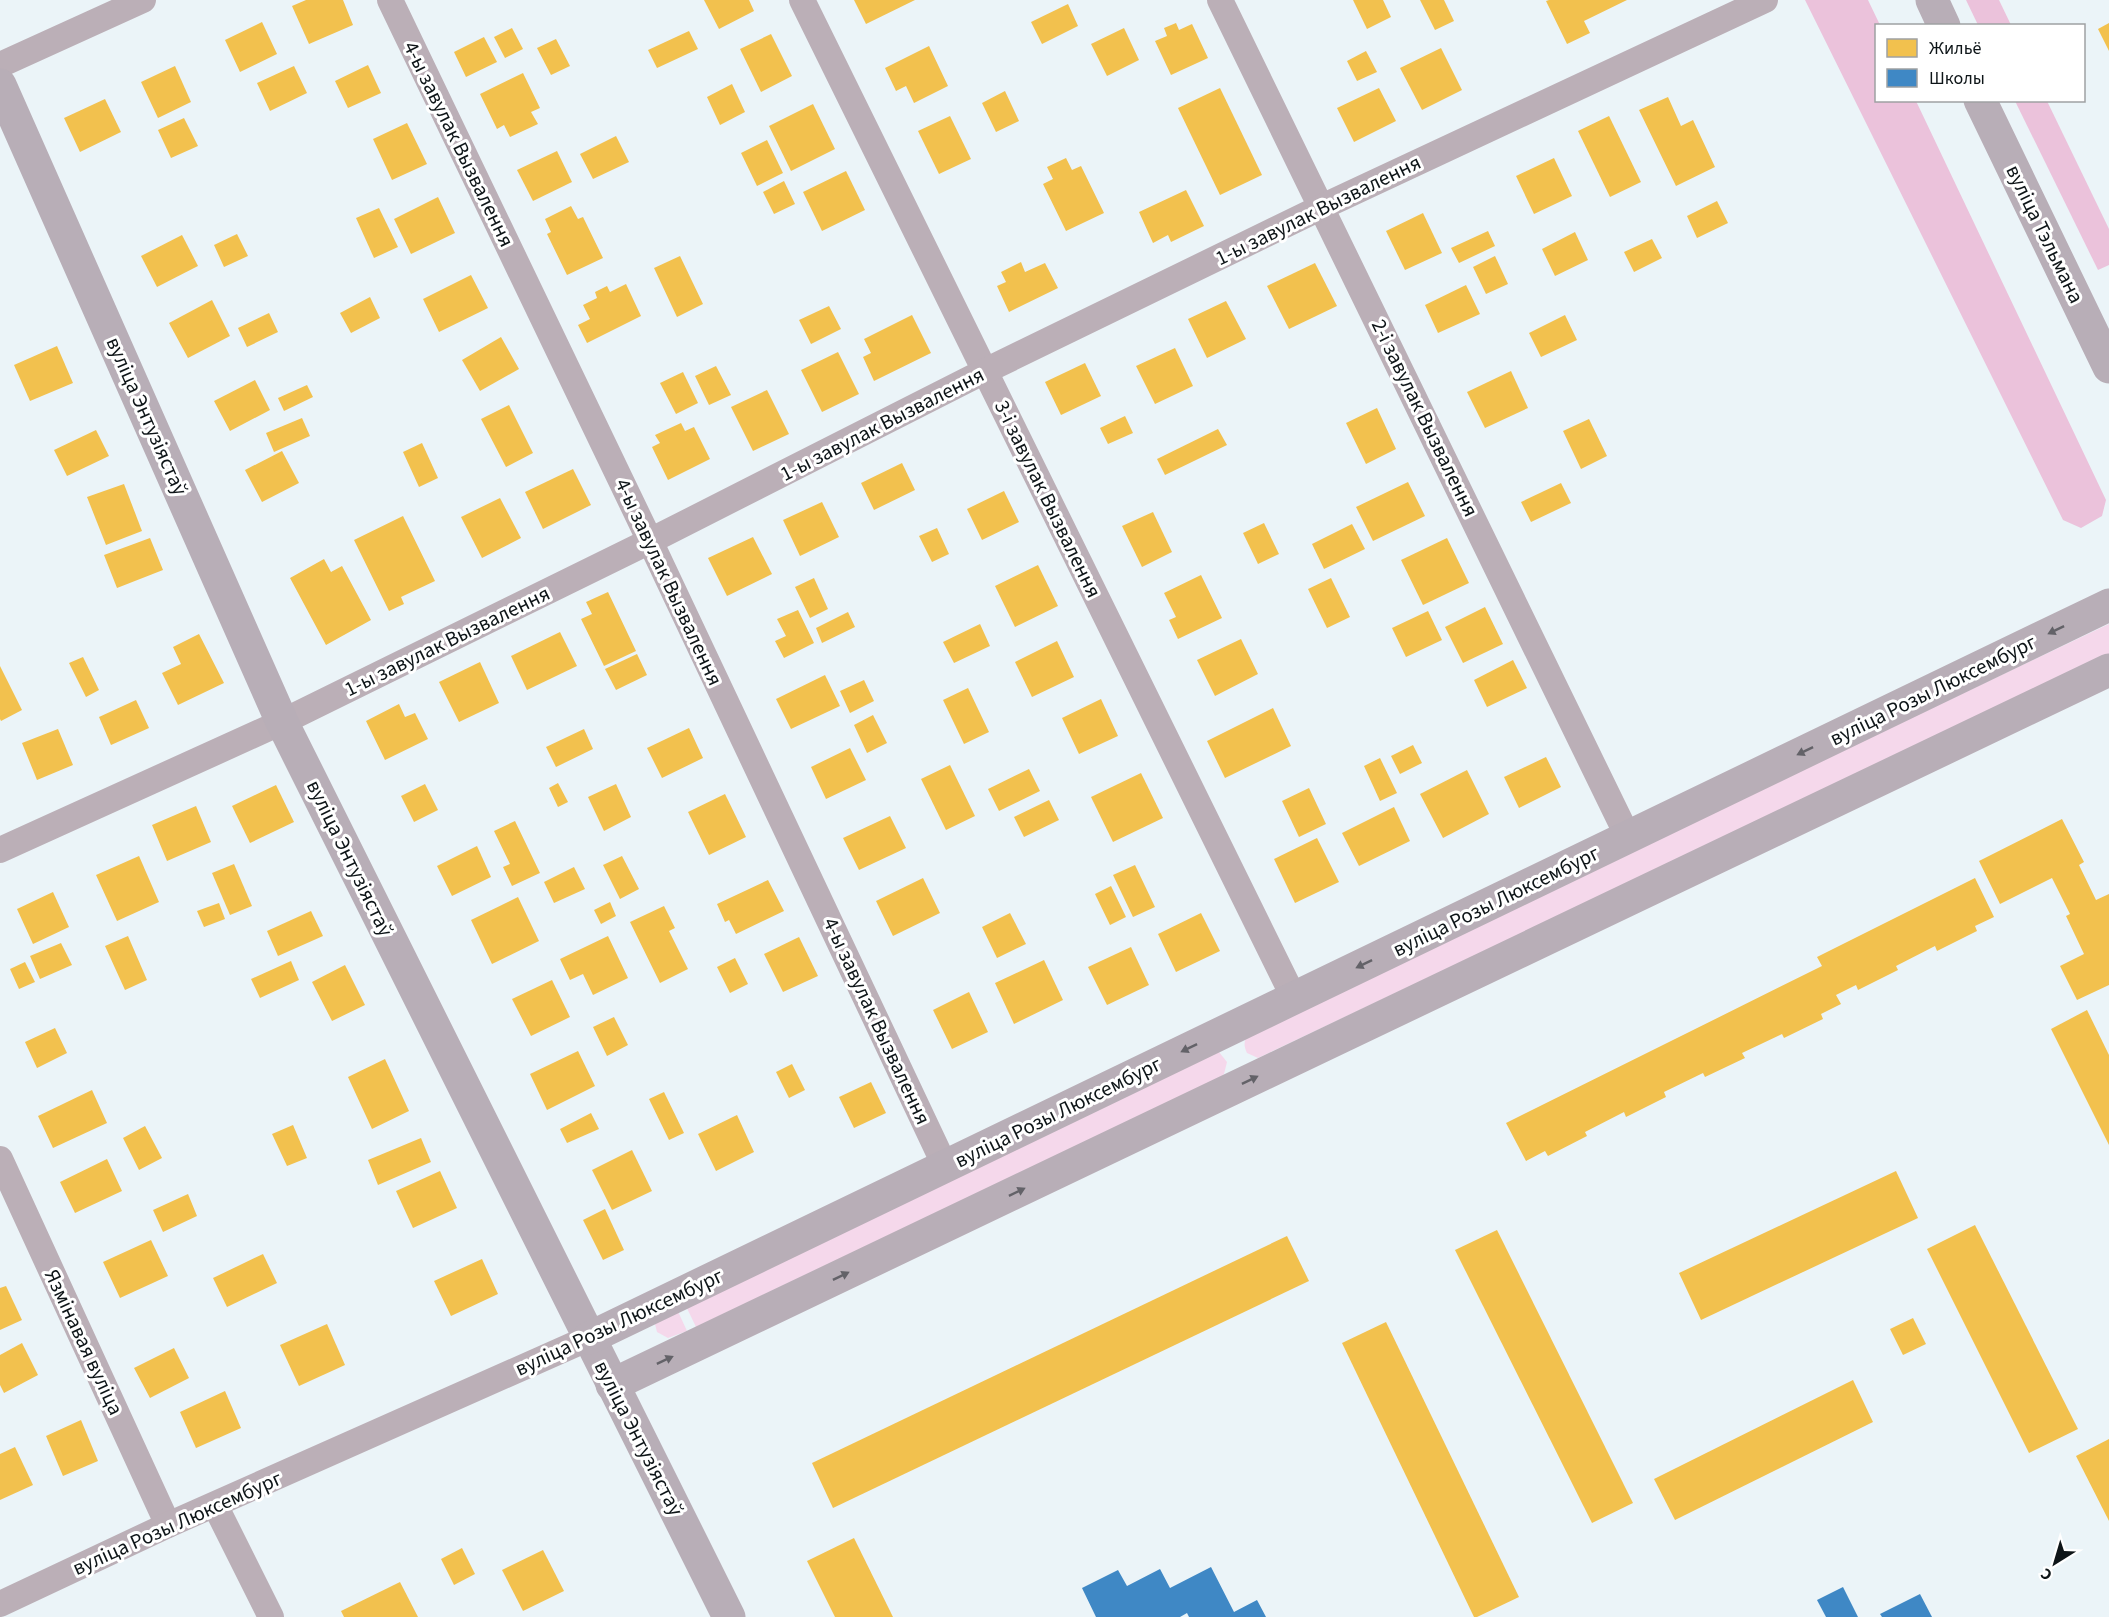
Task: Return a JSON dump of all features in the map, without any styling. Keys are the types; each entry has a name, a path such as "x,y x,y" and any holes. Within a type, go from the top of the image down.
{"main road":[{"path":"1932,0 1943,24"},
{"name":"вуліца Энтузіястаў","path":"0,85 282,722 729,1617"},
{"name":"вуліца Тэльмана","path":"1981,102 2109,367"},
{"name":"вуліца Розы Люксембург","path":"589,1338 2109,605"},
{"path":"612,1385 2109,670"}],"street":[{"path":"0,65 143,0"},
{"name":"4-ы завулак Вызвалення","path":"390,0 650,542 945,1166"},
{"name":"3-і завулак Вызвалення","path":"802,0 1294,998"},
{"name":"2-і завулак Вызвалення","path":"1220,0 1628,837"},
{"name":"1-ы завулак Вызвалення","path":"0,850 282,722 650,542 985,371 1322,207 1765,0"},
{"name":"Язмінавая вуліца","path":"0,1158 168,1526"},
{"name":"вуліца Розы Люксембург","path":"0,1604 168,1526 589,1338"},
{"path":"215,1505 271,1617"}],"shaded area":[{"path":"1805,0 1868,0 1880,24 1875,24 1875,102 1916,102 2106,500 2102,516 2081,528 2063,520"},
{"path":"1966,0 1999,0 2011,24 1978,24"},
{"path":"2015,102 2047,102 2109,229 2109,265 2098,270"},
{"path":"2109,624 2109,656 1258,1058 1247,1053 1246,1039 1264,1025"},
{"path":"1219,1052 1227,1062 1224,1074 1219,1078 696,1327 683,1300"},
{"path":"675,1305 687,1331 668,1338 657,1332 654,1320"}],"building: Жильё":[{"path":"306,0 343,0 353,25 309,44 292,6"},
{"path":"704,0 749,0 754,11 719,29"},
{"path":"854,0 915,0 866,24"},
{"path":"1353,0 1383,0 1391,17 1367,29"},
{"path":"1420,0 1444,0 1454,21 1435,30"},
{"path":"1627,0 1584,21 1590,33 1567,44 1546,1"},
{"path":"1068,4 1078,26 1042,44 1031,22"},
{"path":"262,22 277,54 240,72 225,40"},
{"path":"1176,23 1179,30 1192,24 1208,58 1171,75 1155,41 1167,36 1164,28"},
{"path":"2109,23 2109,51 2098,29"},
{"path":"512,28 523,49 505,58 494,37"},
{"path":"1124,28 1139,60 1107,76 1091,44"},
{"path":"689,31 698,49 657,68 648,50"},
{"path":"771,34 792,76 761,92 740,49"},
{"path":"484,37 497,62 466,77 454,52"},
{"path":"556,39 570,66 551,75 537,48"},
{"path":"929,46 948,86 914,103 906,86 896,91 885,68"},
{"path":"1441,48 1462,90 1422,110 1400,68"},
{"path":"1366,51 1377,72 1357,81 1347,61"},
{"path":"368,65 381,93 348,108 335,81"},
{"path":"175,66 191,102 158,118 141,82"},
{"path":"294,66 307,93 270,111 257,83"},
{"path":"523,73 540,108 531,112 538,124 510,137 504,125 497,129 480,94"},
{"path":"732,84 745,112 720,125 707,97"},
{"path":"1220,88 1262,175 1220,195 1178,108"},
{"path":"1379,88 1396,121 1354,142 1337,108"},
{"path":"1005,91 1019,121 996,132 982,103"},
{"path":"1668,97 1681,126 1693,120 1715,167 1676,186 1639,110"},
{"path":"105,99 121,132 80,152 64,118"},
{"path":"813,104 835,149 791,171 769,126"},
{"path":"950,116 971,159 939,174 918,131"},
{"path":"1609,116 1641,182 1610,197 1578,131"},
{"path":"184,118 198,146 171,158 158,130"},
{"path":"407,123 427,164 392,180 373,139"},
{"path":"616,136 629,162 593,179 580,154"},
{"path":"767,140 783,173 757,186 741,153"},
{"path":"557,151 572,182 533,201 517,170"},
{"path":"1066,158 1072,170 1081,166 1104,213 1066,231 1043,184 1053,179 1047,167"},
{"path":"1554,158 1572,196 1534,214 1516,176"},
{"path":"846,171 865,210 822,231 803,192"},
{"path":"784,181 795,204 774,214 763,192"},
{"path":"1186,190 1204,226 1171,242 1168,235 1153,243 1139,212"},
{"path":"438,197 455,233 411,254 394,219"},
{"path":"1717,201 1728,223 1697,238 1687,216"},
{"path":"571,206 578,219 583,217 603,258 567,275 547,234 551,232 545,219"},
{"path":"379,208 398,247 374,258 356,218"},
{"path":"1423,213 1442,253 1405,270 1386,231"},
{"path":"1488,231 1495,246 1459,263 1451,248"},
{"path":"1575,232 1588,260 1555,276 1542,249"},
{"path":"237,234 248,256 224,267 214,245"},
{"path":"182,235 198,266 157,287 141,256"},
{"path":"1652,239 1662,258 1634,272 1624,252"},
{"path":"680,256 703,304 677,317 654,268"},
{"path":"1495,256 1508,284 1486,294 1473,267"},
{"path":"1021,262 1025,272 1045,263 1058,288 1009,312 997,286 1006,282 1001,272"},
{"path":"1315,263 1337,306 1289,329 1267,286"},
{"path":"471,275 488,308 439,332 423,299"},
{"path":"626,284 641,316 587,343 578,325 590,319 583,305 597,298 595,292 607,286 610,292"},
{"path":"1466,285 1480,314 1438,333 1425,305"},
{"path":"370,297 380,318 351,333 340,313"},
{"path":"212,300 230,336 188,358 169,323"},
{"path":"1226,301 1246,339 1207,358 1188,319"},
{"path":"829,306 841,329 811,344 799,320"},
{"path":"269,313 278,332 247,347 238,328"},
{"path":"912,315 931,353 874,381 863,357 871,353 864,339"},
{"path":"1565,315 1577,340 1541,357 1529,333"},
{"path":"501,337 519,369 480,391 462,360"},
{"path":"57,346 73,383 30,401 14,365"},
{"path":"1175,348 1193,386 1155,404 1136,366"},
{"path":"838,352 859,394 822,412 801,370"},
{"path":"1085,363 1101,396 1061,415 1045,382"},
{"path":"716,366 731,395 709,405 695,376"},
{"path":"1511,371 1528,408 1485,428 1467,392"},
{"path":"683,372 698,403 676,414 660,383"},
{"path":"255,380 270,410 230,431 214,401"},
{"path":"307,385 313,397 284,411 278,398"},
{"path":"767,390 789,434 753,451 731,407"},
{"path":"509,405 533,453 506,467 481,419"},
{"path":"1377,408 1396,449 1366,464 1346,423"},
{"path":"1125,416 1133,433 1108,444 1100,428"},
{"path":"302,418 310,436 274,452 266,433"},
{"path":"1589,419 1607,456 1581,469 1563,431"},
{"path":"681,423 685,431 694,427 710,459 668,480 652,447 660,443 655,435"},
{"path":"1218,429 1227,445 1165,475 1157,459"},
{"path":"96,430 109,456 67,476 54,450"},
{"path":"422,443 438,478 419,487 403,452"},
{"path":"282,451 299,483 262,502 245,470"},
{"path":"902,463 915,490 874,510 861,483"},
{"path":"573,469 591,505 543,529 525,492"},
{"path":"1408,482 1425,516 1373,541 1356,507"},
{"path":"1561,483 1571,503 1531,522 1521,502"},
{"path":"124,484 142,531 106,545 87,497"},
{"path":"1004,491 1019,522 982,540 967,509"},
{"path":"500,498 521,538 482,558 461,517"},
{"path":"822,502 839,537 800,556 783,520"},
{"path":"1153,512 1172,552 1142,567 1122,526"},
{"path":"403,516 435,581 401,597 404,604 389,611 354,540"},
{"path":"1264,523 1279,554 1258,564 1243,533"},
{"path":"1352,524 1365,549 1324,569 1312,544"},
{"path":"937,528 949,554 932,562 919,536"},
{"path":"753,537 772,574 727,596 708,558"},
{"path":"150,538 163,570 117,588 104,555"},
{"path":"1447,538 1469,583 1423,605 1401,560"},
{"path":"324,559 331,572 342,566 371,620 326,645 290,578"},
{"path":"1038,565 1058,606 1015,627 995,586"},
{"path":"1201,575 1222,618 1178,639 1169,620 1176,617 1164,593"},
{"path":"814,578 828,609 810,618 795,587"},
{"path":"1331,578 1350,617 1327,628 1308,589"},
{"path":"608,592 636,651 604,666 581,619 592,614 586,602"},
{"path":"1485,607 1503,644 1463,663 1445,627"},
{"path":"798,610 814,643 784,658 775,641 786,636 777,619"},
{"path":"1428,611 1442,640 1406,657 1392,628"},
{"path":"848,612 855,627 822,643 816,628"},
{"path":"980,624 990,646 954,663 943,642"},
{"path":"560,632 577,666 527,690 511,656"},
{"path":"199,634 224,683 178,705 162,673 181,664 173,647"},
{"path":"1241,639 1258,674 1215,696 1197,660"},
{"path":"1057,641 1074,677 1032,697 1015,662"},
{"path":"637,654 647,675 616,690 605,669"},
{"path":"83,657 99,690 86,697 69,663"},
{"path":"1513,660 1527,688 1487,707 1474,680"},
{"path":"480,662 499,703 459,722 439,682"},
{"path":"0,666 22,710 1,721 0,719"},
{"path":"825,675 840,706 791,729 776,699"},
{"path":"864,680 874,701 850,713 840,691"},
{"path":"968,688 989,732 964,744 943,700"},
{"path":"1101,699 1118,736 1079,754 1062,718"},
{"path":"136,700 149,728 111,745 99,717"},
{"path":"399,704 405,717 415,713 428,739 385,760 366,721"},
{"path":"1273,708 1291,746 1225,778 1207,741"},
{"path":"873,715 887,743 867,753 854,725"},
{"path":"689,728 703,758 662,778 647,748"},
{"path":"58,729 73,765 37,780 22,743"},
{"path":"584,729 593,749 556,767 546,747"},
{"path":"1413,745 1422,763 1400,774 1391,756"},
{"path":"850,748 866,780 826,799 811,767"},
{"path":"1546,757 1561,787 1519,808 1504,777"},
{"path":"1380,758 1397,793 1380,801 1364,766"},
{"path":"950,765 975,816 946,830 921,779"},
{"path":"1029,769 1040,791 999,811 988,789"},
{"path":"1467,770 1489,814 1443,838 1420,794"},
{"path":"1141,773 1163,818 1113,842 1091,797"},
{"path":"558,783 568,802 558,807 549,788"},
{"path":"425,784 438,810 414,822 401,796"},
{"path":"616,784 631,817 604,831 588,797"},
{"path":"276,785 294,822 250,843 232,806"},
{"path":"1309,788 1326,824 1299,837 1282,801"},
{"path":"725,794 746,837 709,855 688,812"},
{"path":"1049,800 1059,820 1024,837 1014,817"},
{"path":"196,806 211,842 167,861 152,825"},
{"path":"1394,807 1410,841 1359,866 1342,833"},
{"path":"890,816 906,848 859,870 843,838"},
{"path":"2062,819 2084,862 2079,865 2096,900 2109,894 2109,985 2077,1000 2060,966 2084,954 2066,916 2070,914 2052,878 2000,904 1979,861"},
{"path":"515,821 540,873 512,886 503,867 510,864 494,831"},
{"path":"1317,838 1339,882 1295,903 1274,859"},
{"path":"477,846 491,877 452,896 437,866"},
{"path":"139,856 159,902 117,921 96,875"},
{"path":"622,856 639,889 620,899 603,865"},
{"path":"234,864 252,906 230,915 212,873"},
{"path":"1135,865 1155,907 1133,917 1113,875"},
{"path":"574,867 585,889 554,903 544,882"},
{"path":"923,878 940,913 893,936 876,901"},
{"path":"1975,878 1994,917 1975,926 1977,931 1937,951 1935,946 1896,966 1898,970 1858,990 1856,985 1836,995 1841,1004 1821,1014 1823,1019 1784,1038 1782,1034 1742,1053 1745,1058 1705,1077 1703,1073 1664,1092 1666,1097 1626,1117 1624,1112 1585,1132 1587,1136 1548,1156 1545,1151 1526,1161 1506,1123 1822,966 1817,957"},
{"path":"768,880 784,911 736,934 729,920 725,922 717,904"},
{"path":"1111,886 1126,917 1110,925 1095,894"},
{"path":"53,892 69,927 33,944 17,909"},
{"path":"518,897 539,941 492,964 471,920"},
{"path":"610,902 616,916 601,924 594,910"},
{"path":"219,903 225,919 204,927 197,911"},
{"path":"664,906 675,928 669,931 688,969 660,983 630,922"},
{"path":"311,911 323,936 278,956 267,931"},
{"path":"1010,913 1026,944 997,958 982,927"},
{"path":"1201,913 1220,951 1176,972 1158,934"},
{"path":"128,936 147,980 125,990 105,946"},
{"path":"608,936 628,978 593,995 583,974 570,980 560,959"},
{"path":"799,937 818,976 783,992 764,954"},
{"path":"61,943 72,965 40,979 30,956"},
{"path":"1131,947 1149,985 1107,1005 1088,967"},
{"path":"735,958 748,984 730,993 717,967"},
{"path":"1044,960 1063,1000 1014,1024 995,983"},
{"path":"291,961 299,980 260,998 251,979"},
{"path":"25,962 35,982 19,989 10,969"},
{"path":"345,965 365,1005 332,1021 312,982"},
{"path":"552,980 570,1017 531,1036 512,999"},
{"path":"969,992 988,1032 952,1049 933,1010"},
{"path":"2087,1010 2109,1055 2109,1145 2051,1029"},
{"path":"614,1017 628,1045 607,1056 593,1027"},
{"path":"55,1028 67,1053 37,1068 25,1042"},
{"path":"578,1051 595,1086 547,1110 530,1074"},
{"path":"385,1059 409,1111 372,1129 348,1077"},
{"path":"792,1064 805,1090 789,1098 776,1072"},
{"path":"871,1082 886,1113 854,1128 839,1097"},
{"path":"92,1090 107,1123 53,1148 38,1116"},
{"path":"664,1092 684,1133 669,1140 649,1099"},
{"path":"591,1113 599,1129 567,1143 560,1129"},
{"path":"737,1115 754,1152 716,1171 698,1134"},
{"path":"293,1125 307,1158 287,1166 272,1134"},
{"path":"145,1126 162,1158 139,1170 123,1138"},
{"path":"421,1138 431,1162 378,1185 368,1160"},
{"path":"632,1150 652,1191 612,1210 592,1170"},
{"path":"107,1159 122,1191 75,1213 60,1182"},
{"path":"440,1171 457,1208 413,1228 396,1191"},
{"path":"1896,1171 1918,1218 1701,1320 1679,1273"},
{"path":"188,1194 197,1216 163,1232 153,1210"},
{"path":"605,1209 624,1250 603,1260 583,1220"},
{"path":"1975,1225 2078,1429 2029,1453 1927,1249"},
{"path":"1497,1230 1633,1503 1592,1523 1455,1250"},
{"path":"1287,1236 1309,1281 833,1508 812,1463"},
{"path":"151,1240 168,1276 120,1298 103,1262"},
{"path":"263,1254 277,1283 227,1307 213,1278"},
{"path":"482,1259 498,1294 451,1316 434,1281"},
{"path":"6,1286 22,1320 0,1330 0,1288"},
{"path":"1913,1318 1926,1344 1903,1355 1890,1329"},
{"path":"1386,1322 1519,1597 1477,1617 1474,1617 1342,1343"},
{"path":"327,1324 345,1365 299,1386 280,1345"},
{"path":"22,1343 38,1375 4,1393 0,1385 0,1355"},
{"path":"174,1348 189,1378 150,1398 134,1368"},
{"path":"1853,1380 1873,1422 1675,1520 1654,1479"},
{"path":"225,1391 241,1428 196,1448 180,1412"},
{"path":"81,1420 98,1461 63,1476 46,1436"},
{"path":"2109,1439 2109,1521 2076,1456"},
{"path":"15,1447 33,1485 0,1500 0,1454"},
{"path":"854,1538 893,1617 835,1617 807,1561"},
{"path":"462,1548 475,1574 454,1585 441,1559"},
{"path":"543,1550 564,1591 523,1611 502,1570"},
{"path":"400,1582 418,1617 344,1617 341,1611"}],"building: Школы":[{"path":"1211,1567 1234,1612 1257,1600 1266,1617 1189,1617 1187,1613 1180,1617 1096,1617 1082,1588 1118,1570 1127,1586 1160,1569 1170,1588"},
{"path":"1843,1587 1858,1617 1826,1617 1817,1600"},
{"path":"1920,1594 1932,1617 1882,1617 1880,1614"}]}
